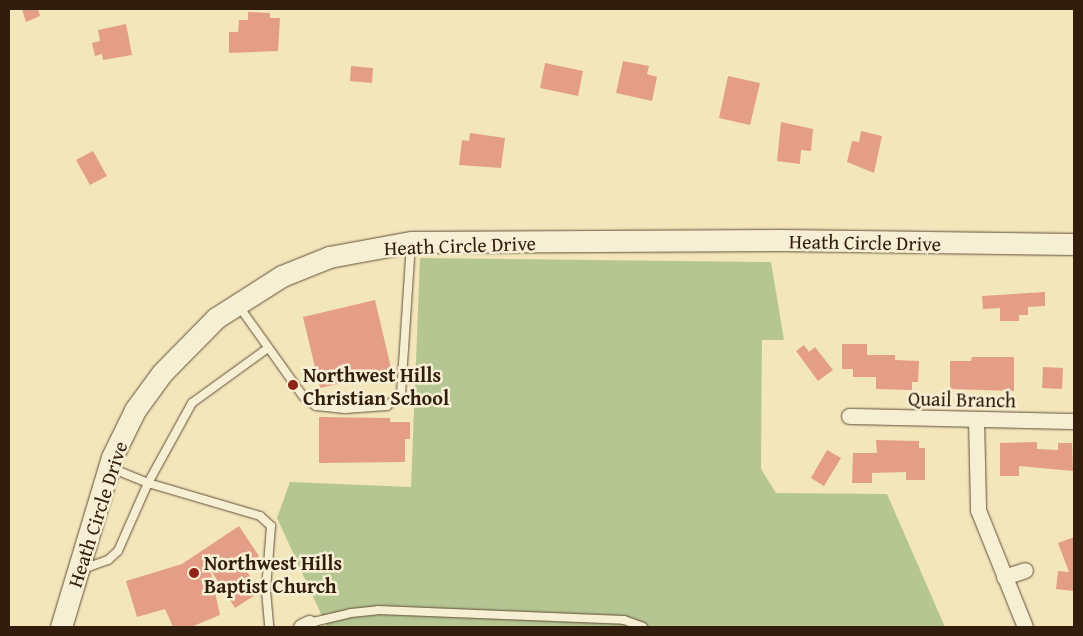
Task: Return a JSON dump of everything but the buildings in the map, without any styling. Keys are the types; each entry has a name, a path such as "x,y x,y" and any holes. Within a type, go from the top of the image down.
{"street":[{"name":"Heath Circle Drive","path":"61,627 110,467 135,410 162,373 192,340 236,304 282,276 328,257 412,242 781,240 1074,244"},
{"name":"Quail Branch","path":"849,416 1074,421"},
{"path":"976,419 978,510 1026,627"},
{"path":"1004,577 1025,570"}],"lane":[{"path":"236,304 303,396 316,406 346,409 387,406 401,394 412,242"},
{"path":"77,571 108,560 118,551 148,483 192,403 268,348"},
{"path":"110,467 148,483 260,516 271,526 266,590 270,627"},
{"path":"305,625 351,613 378,610 624,620 643,627"}],"green space":[{"path":"420,258 771,262 784,340 762,340 761,469 776,493 887,494 945,627 327,627 277,518 290,482 411,487"}],"place":[{"name":"Northwest Hills Christian School","path":"293,385"},
{"name":"Northwest Hills Baptist Church","path":"194,573"}]}
